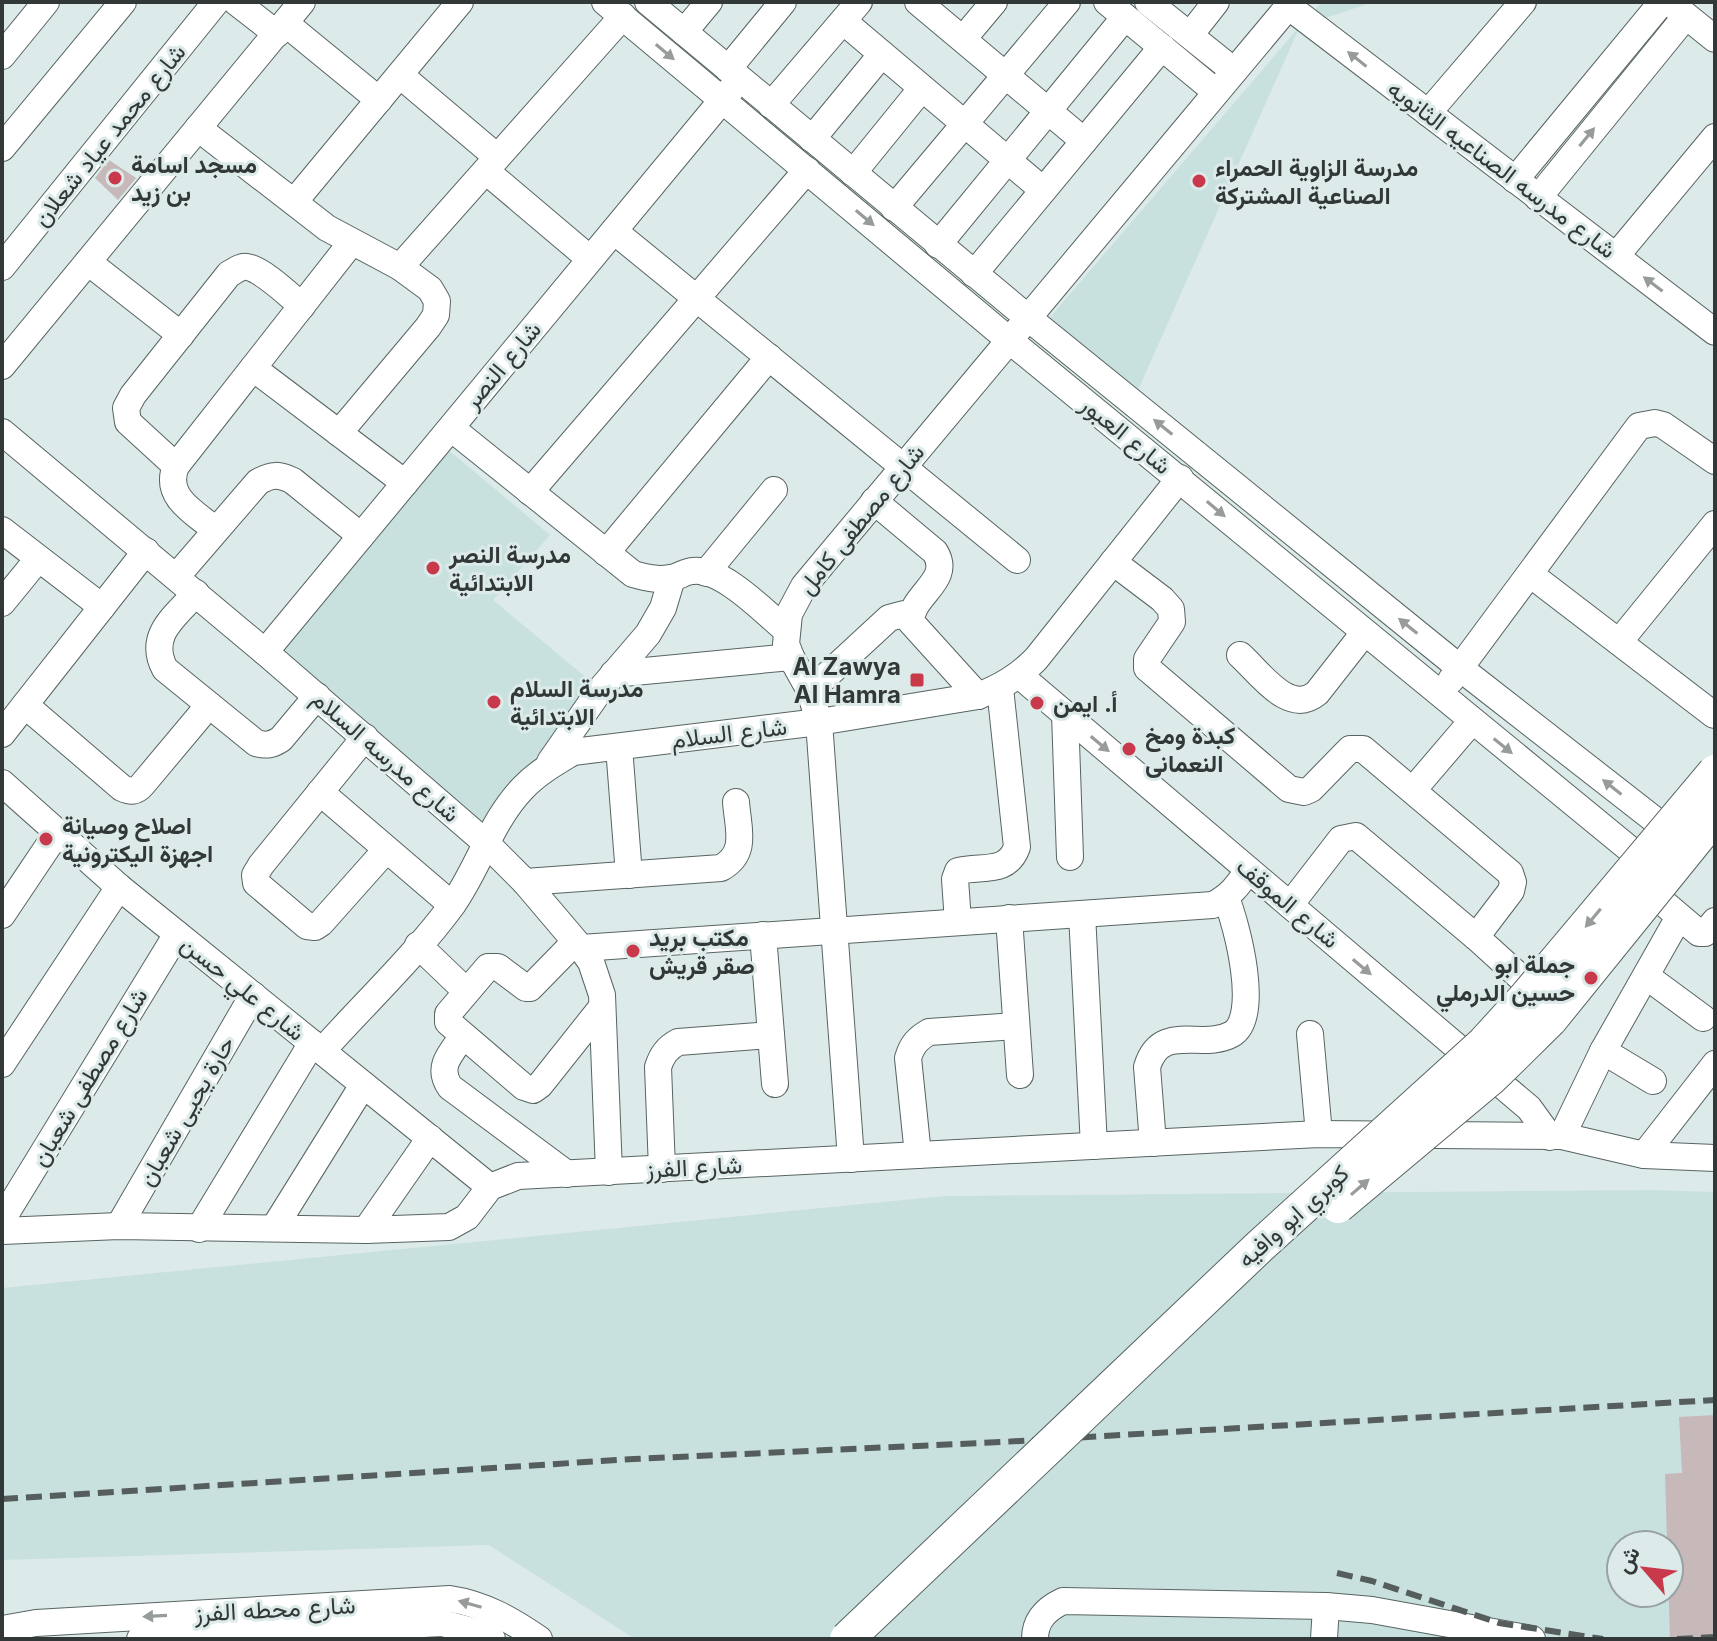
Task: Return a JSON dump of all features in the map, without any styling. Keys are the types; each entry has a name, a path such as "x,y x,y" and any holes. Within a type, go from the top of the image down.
{"main road":[{"name":"كوبري ابو وافيه","path":"847,1639 1259,1247 1484,1043 1715,772"},
{"name":"كوبري ابو وافيه","path":"872,1639 1295,1244 1521,1049 1550,1020 1715,816"}],"street":[{"path":"2,56 46,2"},
{"path":"2,148 12,116 123,2"},
{"name":"شارع محمد عياد شعلان","path":"2,267 216,2"},
{"path":"236,2 281,28 379,100"},
{"path":"2,366 302,2"},
{"path":"294,202 460,2"},
{"name":"شارع العبور","path":"648,2 938,245 1460,668 1674,835"},
{"path":"684,32 709,2"},
{"name":"شارع النصر","path":"265,652 723,99 734,74 783,2"},
{"path":"919,2 1084,141"},
{"path":"963,39 994,2"},
{"path":"894,208 1067,2"},
{"path":"1148,2 1234,71"},
{"path":"1190,35 1216,2"},
{"path":"1428,113 1523,2"},
{"name":"شارع مدرسه الصناعيه الثانويه","path":"1290,4 1538,198 1713,326"},
{"name":"شارع مصطفى كامل","path":"786,630 789,614 804,586 1290,4"},
{"path":"1676,6 1715,39"},
{"path":"1515,180 1676,6"},
{"path":"1538,198 1676,6"},
{"path":"400,267 492,164 614,9"},
{"name":"شارع العبور","path":"614,9 1009,340 1472,721 1642,872 1679,917"},
{"path":"938,245 1048,111 1116,9 1216,92"},
{"path":"771,105 851,11 882,54 1043,190"},
{"path":"974,274 1162,47"},
{"path":"812,139 882,54"},
{"path":"400,75 590,259"},
{"path":"853,173 922,88"},
{"path":"198,128 327,228 400,267 430,289 437,301 436,315 339,433"},
{"path":"1616,256 1715,137"},
{"path":"530,492 807,170"},
{"path":"614,231 1017,560"},
{"path":"216,530 178,498 172,488 176,466 351,243"},
{"path":"88,262 181,335"},
{"path":"176,466 128,422 126,408 133,395 229,274 238,268 248,267 258,271 302,306"},
{"path":"606,553 769,357"},
{"path":"253,368 405,483"},
{"path":"1440,694 1633,431 1639,426 1663,425 1715,461"},
{"path":"451,428 633,574 653,579 672,578 692,571 706,573 725,580 786,630 791,657 810,691 819,722 851,1159"},
{"name":"شارع مدرسه السلام","path":"2,432 317,696 486,843 525,882 578,945 598,978 602,1007 609,1172"},
{"path":"317,696 281,739 264,746 256,743 165,669 159,656 158,642 216,530 258,482 269,476 282,475 293,481 361,536"},
{"path":"958,922 955,879 958,871 1001,867 1014,855 1017,847 999,686 1036,659 1180,478"},
{"path":"706,573 774,490"},
{"path":"810,691 889,618 904,614 911,617 940,572 939,558 935,552 874,501"},
{"path":"1619,642 1715,524"},
{"path":"2,530 102,607"},
{"path":"2,734 146,551"},
{"path":"2,603 38,559"},
{"path":"1113,562 1171,609 1172,622 1147,659 1147,668 1289,789 1304,792 1311,789 1345,753 1356,748 1368,752 1510,873 1513,882 1511,891 1476,937"},
{"path":"1530,574 1714,715"},
{"path":"546,768 613,674 648,634 663,608 672,578"},
{"name":"شارع الموقف","path":"911,617 913,627 999,686 1065,714 1529,1108 1556,1137"},
{"path":"1240,655 1285,697 1295,702 1307,701 1317,693 1364,633"},
{"path":"613,674 791,657"},
{"name":"شارع السلام","path":"199,1229 317,1047 418,945 452,905 471,877 503,813 523,788 546,768 573,752 819,722 999,686"},
{"path":"25,705 129,791 137,790 142,785 209,705"},
{"path":"1065,714 1070,857"},
{"path":"1413,790 1472,721"},
{"path":"365,737 261,865 255,875 256,883 307,926 315,927 386,850"},
{"path":"619,747 629,875"},
{"name":"شارع علي حسن","path":"2,783 119,887 490,1187"},
{"path":"320,792 452,905"},
{"path":"525,882 721,868 733,862 740,850 736,802"},
{"path":"2,915 57,833"},
{"path":"1290,905 1341,839 1356,836 1542,997"},
{"path":"602,1007 533,1090 524,1087 463,1036 448,1018 484,970 493,966 502,969 522,986 530,988 578,945 1213,905 1236,888 1248,870"},
{"path":"2,1064 119,887"},
{"path":"1153,1143 1147,1067 1150,1056 1167,1041 1224,1037 1242,1024 1245,1012 1241,942 1226,898"},
{"path":"1082,914 1094,1146"},
{"path":"1556,1137 1679,917 1702,934 1715,921"},
{"path":"1009,918 1020,1075"},
{"name":"شارع مصطفى شعبان","path":"2,1220 177,934"},
{"path":"763,935 775,1084"},
{"path":"418,945 466,991"},
{"path":"1646,976 1703,1018"},
{"name":"حارة يحيى شعبان","path":"119,1226 253,995"},
{"path":"918,1155 908,1058 912,1047 929,1032 1016,1026"},
{"path":"1310,1034 1319,1134"},
{"path":"662,1169 658,1067 669,1047 678,1042 771,1035"},
{"path":"463,1036 445,1060 444,1079 450,1087 567,1174"},
{"path":"1603,1051 1653,1081"},
{"path":"1644,1155 1715,1064"},
{"path":"274,1228 363,1085"},
{"name":"شارع الفرز","path":"490,1187 518,1176 1319,1134 1556,1137 1644,1155 1715,1158"},
{"path":"366,1230 430,1138"},
{"path":"2,1231 119,1226 366,1230 449,1227 467,1217 490,1187"},
{"name":"شارع محطه الفرز","path":"140,1639 214,1624 450,1599 472,1602 495,1612 539,1639"},
{"path":"1035,1639 1041,1617 1063,1601 1326,1606 1372,1610 1532,1639"},
{"path":"1324,1639 1326,1606"},
{"name":"شارع محطه الفرز","path":"2,1629 36,1623 442,1623 492,1639"}],"shaded area":[{"path":"1322,2 1374,2 1300,26"},
{"name":"مدرسة الزاوية الحمراء الصناعية المشتركة","path":"1300,26 1130,408 1034,336"},
{"path":"447,449 550,535 493,600 595,685 479,827 274,651"},
{"path":"1715,1192 1715,1639 635,1639 489,1545 2,1560 2,1288 945,1196"}],"building":[{"name":"مسجد اسامة بن زيد","path":"109,160 136,178 118,200 95,178"},
{"path":"1715,1415 1715,1639 1670,1639 1669,1609 1685,1609 1685,1529 1667,1529 1665,1474 1682,1473 1679,1417"}],"railway":[{"path":"2,1499 634,1459 1002,1442 1715,1400"},
{"path":"1337,1573 1372,1581 1499,1623 1603,1639"},
{"path":"1677,1639 1715,1637"}],"place":[{"name":"مسجد اسامة بن زيد","path":"115,178"},
{"name":"مدرسة الزاوية الحمراء الصناعية المشتركة","path":"1199,181"},
{"name":"مدرسة النصر الابتدائية","path":"433,568"},
{"name":"Al Zawya Al Hamra","path":"917,680"},
{"name":"مدرسة السلام الابتدائية","path":"494,702"},
{"name":"أ. ايمن","path":"1037,703"},
{"name":"كبدة ومخ النعمانى","path":"1129,749"},
{"name":"اصلاح وصيانة اجهزة اليكترونية","path":"46,839"},
{"name":"مكتب بريد صقر قريش","path":"633,951"},
{"name":"جملة ابو حسين الدرملي","path":"1591,978"}]}
